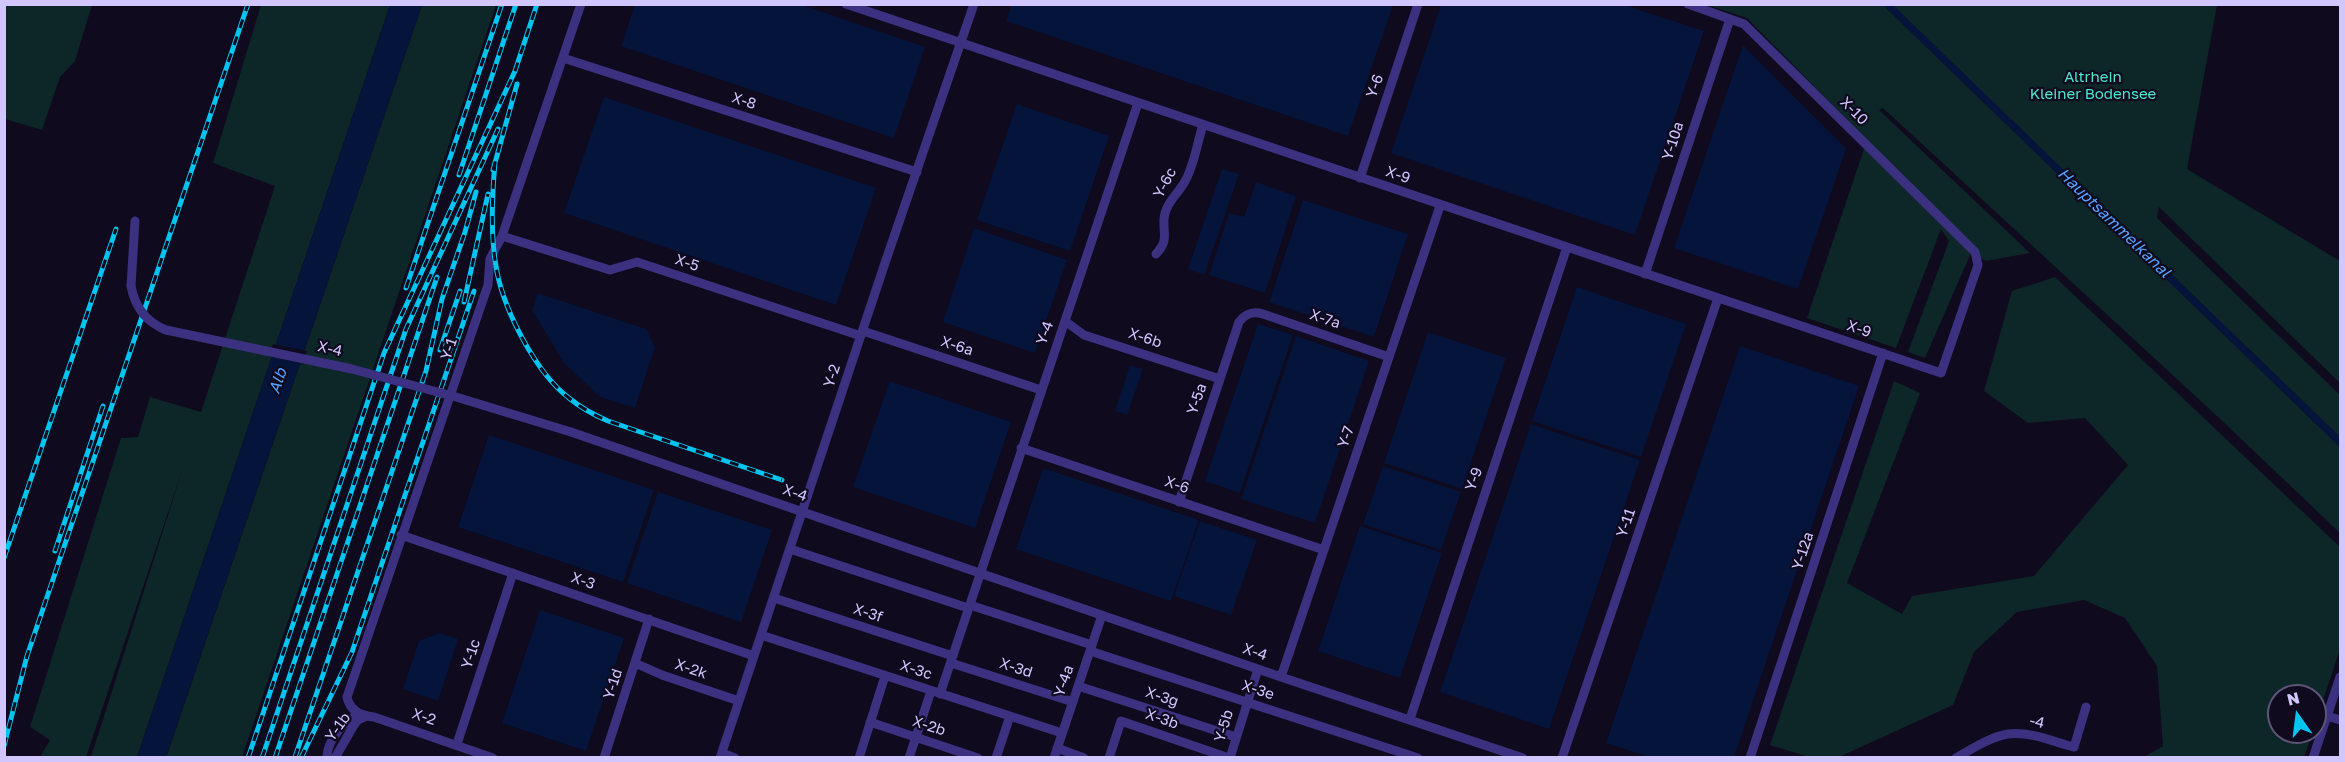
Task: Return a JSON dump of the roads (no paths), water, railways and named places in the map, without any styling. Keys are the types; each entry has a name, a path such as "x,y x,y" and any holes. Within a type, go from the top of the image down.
{"street":[{"name":"Y-1","path":"348,703 348,692 488,285 490,259 502,236 581,4"},
{"name":"X-9","path":"846,4 1941,373"},
{"name":"Y-2","path":"721,755 974,4"},
{"name":"Y-6","path":"1360,178 1418,4"},
{"name":"X-10","path":"1688,4 1744,24 1975,252 1978,265 1941,373"},
{"name":"Y-10a","path":"1645,274 1730,19"},
{"name":"X-8","path":"563,58 917,172"},
{"name":"Y-4","path":"980,573 1138,104"},
{"name":"Y-6c","path":"1156,254 1162,247 1166,234 1164,218 1172,197 1184,182 1203,125"},
{"name":"Y-7","path":"1281,677 1440,206"},
{"name":"X-4","path":"135,221 131,286 141,312 151,322 166,330 352,369 456,397 571,432 1523,758"},
{"name":"X-5","path":"502,236 610,270 638,262 862,334"},
{"name":"Y-9","path":"1410,719 1568,248"},
{"name":"Y-11","path":"1562,758 1718,298"},
{"name":"X-7a","path":"1252,312 1389,357"},
{"name":"Y-5a","path":"1179,502 1239,322 1252,312"},
{"name":"X-6b","path":"1065,321 1084,335 1220,379"},
{"name":"X-6a","path":"862,334 1041,390"},
{"name":"Y-12a","path":"1750,758 1883,354"},
{"name":"X-6","path":"1022,448 1324,550"},
{"name":"X-3","path":"401,536 754,656"},
{"name":"X-3e","path":"790,549 1418,758"},
{"name":"Y-1c","path":"457,744 513,573"},
{"path":"909,758 916,737 952,659 980,573"},
{"name":"X-3f","path":"774,598 952,659"},
{"name":"Y-4a","path":"1056,753 1102,615"},
{"name":"Y-1d","path":"604,758 649,619"},
{"name":"X-3c","path":"761,635 1062,733"},
{"name":"X-3d","path":"952,659 1073,702"},
{"name":"X-2k","path":"635,663 662,675 739,701"},
{"name":"Y-5b","path":"1230,758 1258,669"},
{"path":"859,758 885,676"},
{"path":"2340,677 2327,716 2340,720"},
{"name":"X-3g","path":"1078,686 1236,737"},
{"name":"X-2","path":"348,703 363,715 457,744 493,758"},
{"name":"-4","path":"1956,758 1995,738 2009,734 2023,734 2074,747 2085,707"},
{"name":"Y-1b","path":"327,758 328,750 348,718 363,715"},
{"name":"Y-1b","path":"335,758 354,725 363,715"},
{"path":"996,758 1010,716"},
{"name":"X-3b","path":"1109,758 1121,721 1230,758"},
{"name":"X-2b","path":"870,722 976,757"},
{"path":"1056,753 1084,758"},
{"path":"721,755 735,758"}],"water":[{"path":"799,4 925,47 894,138 621,46 635,5"},
{"path":"1012,4 1393,5 1348,136 1006,21"},
{"name":"Alb","path":"390,5 422,5 166,757 137,758"},
{"path":"1441,5 1624,5 1704,31 1635,235 1391,153"},
{"name":"Hauptsammelkanal","path":"1883,5 1893,5 2340,437 2340,447"},
{"path":"1743,45 1846,149 1798,289 1674,248"},
{"path":"604,97 876,188 836,305 564,213"},
{"path":"1017,104 1109,136 1070,251 977,220"},
{"path":"1222,169 1239,174 1204,275 1188,269"},
{"path":"1256,182 1296,196 1265,293 1209,275 1229,213 1244,217"},
{"path":"1303,200 1408,234 1374,337 1269,302"},
{"path":"974,228 1067,260 1035,353 943,322"},
{"path":"1577,287 1686,324 1641,457 1532,421"},
{"path":"538,293 646,329 655,347 635,408 600,397 564,363 532,310"},
{"path":"1258,324 1293,335 1240,493 1205,481"},
{"path":"1428,332 1506,358 1462,489 1384,463"},
{"path":"1296,336 1369,361 1315,523 1241,499"},
{"path":"1740,346 1859,386 1734,757 1650,757 1606,743"},
{"path":"1130,365 1143,369 1127,415 1115,411"},
{"path":"890,381 1011,422 975,528 853,487"},
{"path":"1531,424 1640,460 1549,729 1440,692"},
{"path":"489,435 654,490 623,582 458,527"},
{"path":"1383,466 1461,492 1441,550 1363,524"},
{"path":"1043,468 1199,520 1171,601 1016,549"},
{"path":"658,492 772,530 741,622 627,583"},
{"path":"1200,521 1257,540 1231,615 1174,596"},
{"path":"1360,526 1442,553 1400,678 1318,651"},
{"path":"540,610 624,638 586,751 502,723"},
{"path":"440,633 458,639 438,701 403,689 419,641"}],"railway":[{"path":"4,746 27,656 248,4"},
{"path":"406,288 502,4"},
{"path":"459,175 516,4"},
{"path":"248,758 384,353 515,71 537,4"},
{"path":"493,170 517,84"},
{"path":"262,758 406,329 498,129"},
{"path":"495,162 492,231 501,288 524,341 557,387 578,405 608,421 782,480"},
{"path":"295,757 426,371 442,299 476,192"},
{"path":"464,302 488,194"},
{"path":"4,558 116,229"},
{"path":"275,758 437,277"},
{"path":"440,350 460,291"},
{"path":"301,758 352,652 474,291"},
{"path":"55,551 103,406"}],"park label":[{"name":"Altrhein Kleiner Bodensee","path":"2093,86"}]}
